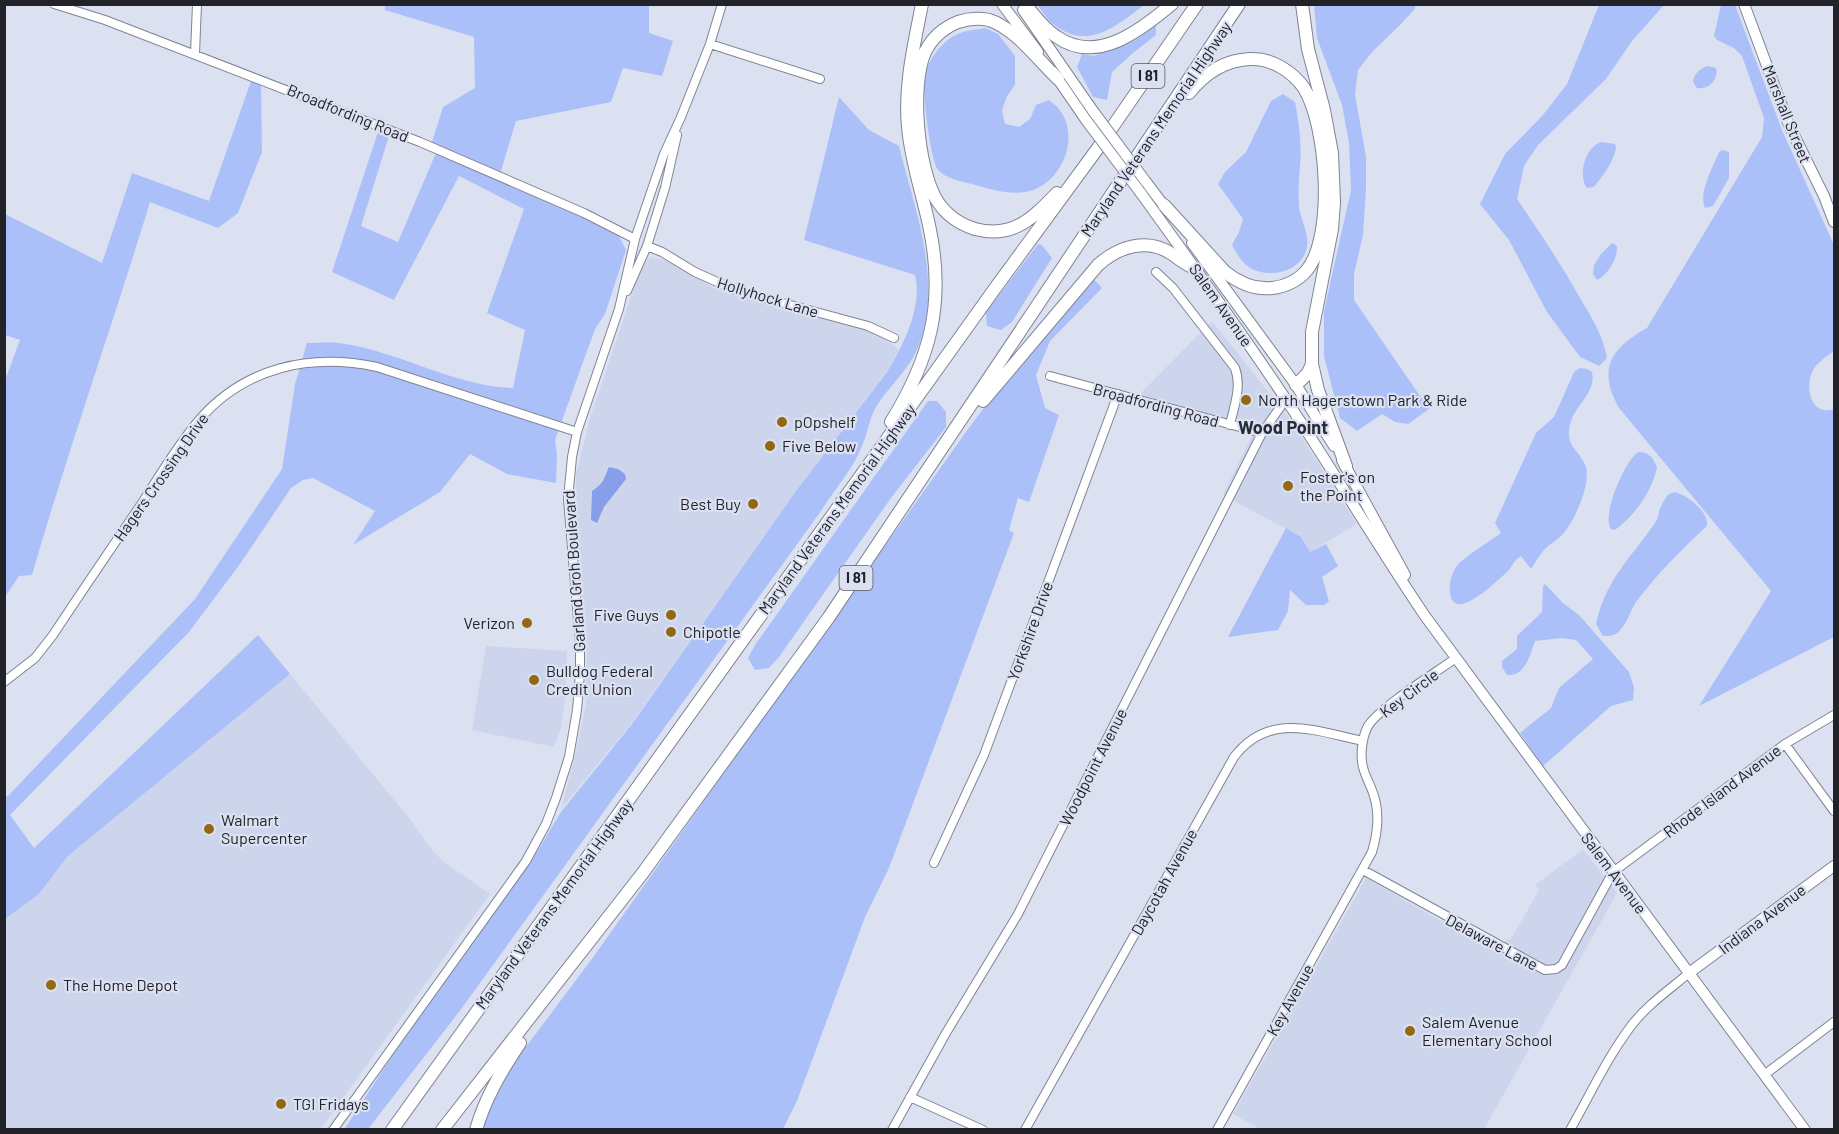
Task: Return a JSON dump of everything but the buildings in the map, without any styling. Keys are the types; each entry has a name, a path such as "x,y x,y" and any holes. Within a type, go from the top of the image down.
{"highway":[{"path":"835,512 910,388 927,348 932,326 937,280 935,254 915,171 908,125 908,83 922,4"},
{"path":"917,28 930,4"},
{"path":"1024,4 1048,31 1059,39 1081,47 1094,48 1136,31 1172,4"},
{"name":"Maryland Veterans Memorial Highway","path":"390,1130 1098,147 1197,4"},
{"name":"Maryland Veterans Memorial Highway","path":"442,1130 649,865 829,617 1239,4"},
{"path":"1302,4 1308,49 1324,110 1335,174 1332,229 1312,332 1312,364 1318,390 1346,466"},
{"path":"1058,79 1013,34 988,20 964,20 936,36 925,53 921,65 918,126 925,169 936,199 952,218 964,225 991,232 1018,226 1030,220 1098,147"},
{"path":"1141,153 1196,84 1215,68 1227,63 1253,58 1278,65 1296,79 1310,99 1322,155 1324,201 1318,249 1307,270 1298,279 1277,288 1266,289 1235,280 1164,205"},
{"path":"938,455 1106,258 1126,248 1147,245 1171,253 1184,265 1196,269"},
{"path":"1296,386 1308,373 1312,364"},
{"path":"476,1130 483,1106 506,1064 566,973"}],"main road":[{"name":"Salem Avenue","path":"1002,4 1086,120 1143,187 1164,205 1296,386 1346,466 1425,616"},
{"name":"Salem Avenue","path":"1020,4 1094,111 1196,269 1286,399 1425,616 1805,1130"},
{"name":"Marshall Street","path":"1744,4 1789,125 1824,196 1834,222"},
{"path":"1286,399 1296,386"},
{"name":"Indiana Avenue","path":"1689,974 1834,866"}],"street":[{"name":"Broadfording Road","path":"54,4 105,20 423,143 584,213 635,239"},
{"path":"195,54 198,4"},
{"name":"Garland Groh Boulevard","path":"619,309 635,239 664,154 710,44 722,4"},
{"path":"710,44 820,79"},
{"name":"Garland Groh Boulevard","path":"333,1130 526,861 546,824 564,775 572,741 580,673 580,644 568,499 569,473 577,432 619,309 647,246 665,188 681,117"},
{"path":"631,282 635,239 665,188"},
{"name":"Hollyhock Lane","path":"647,246 735,290 868,326 894,338"},
{"path":"1156,272 1173,288 1235,368 1238,391 1230,425"},
{"name":"Hagers Crossing Drive","path":"4,682 35,658 53,635 199,420 232,391 252,378 300,363 328,360 352,362 377,367 577,432"},
{"name":"Broadfording Road","path":"1050,376 1262,433"},
{"name":"Yorkshire Drive","path":"934,863 984,755 1118,394"},
{"name":"Woodpoint Avenue","path":"892,1130 946,1033 1018,914 1262,433 1286,399"},
{"name":"Key Circle","path":"1363,741 1373,720 1456,658"},
{"name":"Rhode Island Avenue","path":"1613,872 1785,744 1834,715"},
{"name":"Daycotah Avenue","path":"1024,1130 1242,747 1272,729 1285,727 1363,741"},
{"path":"1363,741 1363,767 1375,796 1378,825 1372,852 1363,870"},
{"path":"1785,744 1834,811"},
{"name":"Delaware Lane","path":"1363,870 1545,970 1556,969 1562,965 1613,872"},
{"name":"Key Avenue","path":"1217,1130 1363,870"},
{"path":"1570,1130 1632,1025 1652,1003 1689,974"},
{"path":"1764,1075 1834,1022"},
{"path":"910,1097 982,1130"}],"shaded area":[{"path":"385,5 649,5 649,33 673,41 662,76 623,68 611,102 516,121 500,174 613,224 626,250 605,314 595,329 555,440 556,483 507,474 470,454 440,492 353,545 375,511 313,478 303,480 291,488 240,564 189,632 10,815 34,848 258,635 290,674 68,856 39,894 5,919 5,796 8,796 195,599 282,469 295,384 307,343 339,343 361,347 469,381 513,388 525,330 487,313 524,209 459,176 394,300 332,272 378,132 389,136 361,226 398,242 438,148 431,145 443,107 475,88 474,37 385,10"},
{"path":"1037,5 1144,5 1111,28 1089,36 1077,36 1050,21"},
{"path":"1314,5 1416,5 1414,10 1372,52 1358,70 1355,94 1366,157 1366,189 1363,235 1354,274 1354,300 1429,409 1408,424 1395,422 1382,414 1357,431 1340,418 1324,356 1324,311 1351,190 1349,143 1342,105 1317,38"},
{"path":"1599,5 1664,5 1632,41 1606,79 1538,145 1524,166 1517,199 1558,260 1596,327 1607,358 1599,366 1580,357 1547,312 1509,240 1480,204 1505,154 1543,115 1567,84"},
{"path":"1721,5 1735,5 1782,130 1834,245 1834,351 1815,367 1809,384 1815,405 1820,409 1834,409 1834,637 1699,706 1771,591 1619,408 1612,394 1609,371 1611,361 1624,343 1647,328 1762,137 1764,118 1742,56 1734,48 1717,40 1714,36"},
{"path":"1156,24 1156,35 1112,72 1107,100 1093,97 1077,67 1082,54 1094,56 1135,40"},
{"path":"985,28 998,34 1015,56 1015,85 1007,96 1002,110 1005,124 1019,127 1030,119 1036,105 1049,100 1058,108 1065,120 1068,145 1065,157 1051,178 1030,191 1016,193 1001,191 959,181 941,173 935,164 925,99 925,73 935,53 952,37"},
{"path":"1707,66 1716,68 1716,76 1709,86 1697,88 1693,82 1694,77 1699,70"},
{"path":"251,81 261,84 262,152 238,213 218,228 150,202 32,575 19,576 5,597 4,383 20,340 5,335 5,214 102,263 132,173 209,201"},
{"path":"1283,94 1295,102 1298,118 1301,150 1299,207 1307,235 1307,246 1304,256 1296,265 1280,272 1269,273 1250,268 1235,251 1232,245 1243,219 1218,184 1225,172 1246,152 1271,101"},
{"path":"839,97 869,130 899,146 925,251 928,278 928,305 923,331 914,356 876,407 858,455 821,511 459,1012 368,1129 344,1130 390,1059 538,850 561,812 632,724 796,491 887,372 899,350 914,312 917,287 915,275 804,240"},
{"path":"1602,142 1615,144 1615,153 1608,168 1594,187 1587,188 1583,176 1585,161 1596,144"},
{"path":"1723,150 1729,152 1729,178 1713,206 1705,208 1703,195 1707,180 1719,152"},
{"path":"1612,243 1617,246 1614,261 1605,274 1597,280 1593,274 1594,265"},
{"path":"1038,244 1042,245 1052,258 1012,322 1001,330 987,326 986,312"},
{"path":"651,258 666,260 714,288 739,297 878,333 899,350 887,371 796,491 631,724 561,809 586,704 587,652 575,520 576,474 591,415 640,270"},
{"path":"1092,277 1102,288 1050,341 1036,375 1045,408 1059,415 1029,502 1018,498 1009,530 1014,533 889,868 865,917 797,1101 783,1129 483,1130 486,1116 508,1071 594,956 968,429 1014,368"},
{"path":"1212,321 1290,419 1357,524 1310,552 1301,537 1223,495 1255,429 1138,396"},
{"path":"1580,368 1592,372 1592,379 1589,392 1574,415 1569,430 1573,447 1583,461 1587,474 1584,493 1572,522 1560,537 1544,550 1531,569 1521,556 1489,588 1470,601 1462,604 1456,603 1452,599 1450,586 1457,566 1501,533 1495,523 1536,433 1554,417 1574,372"},
{"path":"928,401 937,401 946,412 946,427 891,498 779,657 769,668 755,670 748,658 755,645"},
{"path":"1638,452 1648,454 1653,459 1657,468 1654,477 1646,495 1629,518 1615,530 1611,529 1609,512 1616,489 1627,466"},
{"path":"609,467 618,469 625,474 626,479 604,507 597,523 591,520 592,491 602,483"},
{"path":"1675,492 1686,497 1701,510 1707,520 1707,526 1652,582 1636,602 1625,624 1618,632 1603,636 1596,624 1600,608 1612,582 1656,521 1666,498"},
{"path":"1286,528 1301,537 1310,552 1326,544 1338,566 1322,577 1329,601 1324,605 1306,605 1290,590 1288,611 1278,630 1228,637"},
{"path":"1545,584 1563,603 1579,615 1629,672 1634,687 1633,700 1611,706 1543,766 1520,733 1551,708 1559,688 1593,659 1576,640 1562,638 1535,641 1522,669 1513,675 1507,675 1502,667 1502,661 1517,649 1517,636 1542,612"},
{"path":"486,646 567,651 565,700 561,728 554,747 472,730"},
{"path":"290,674 410,819 433,851 444,862 490,894 320,1130 5,1129 4,919 39,894 68,856"},
{"name":"Salem Avenue Elementary School","path":"1583,849 1617,893 1484,1129 1260,1129 1233,1114 1366,878 1488,948 1511,939 1539,890 1535,885"}],"place":[{"name":"North Hagerstown Park & Ride","path":"1246,400"},
{"name":"pOpshelf","path":"782,422"},
{"name":"Five Below","path":"770,446"},
{"name":"Foster's on the Point","path":"1288,486"},
{"name":"Best Buy","path":"753,504"},
{"name":"Five Guys","path":"671,615"},
{"name":"Verizon","path":"527,623"},
{"name":"Chipotle","path":"671,632"},
{"name":"Bulldog Federal Credit Union","path":"534,680"},
{"name":"Walmart Supercenter","path":"209,829"},
{"name":"The Home Depot","path":"51,985"},
{"name":"Salem Avenue Elementary School","path":"1410,1031"},
{"name":"TGI Fridays","path":"281,1104"}],"district":[{"name":"Wood Point","path":"1283,428"}]}
